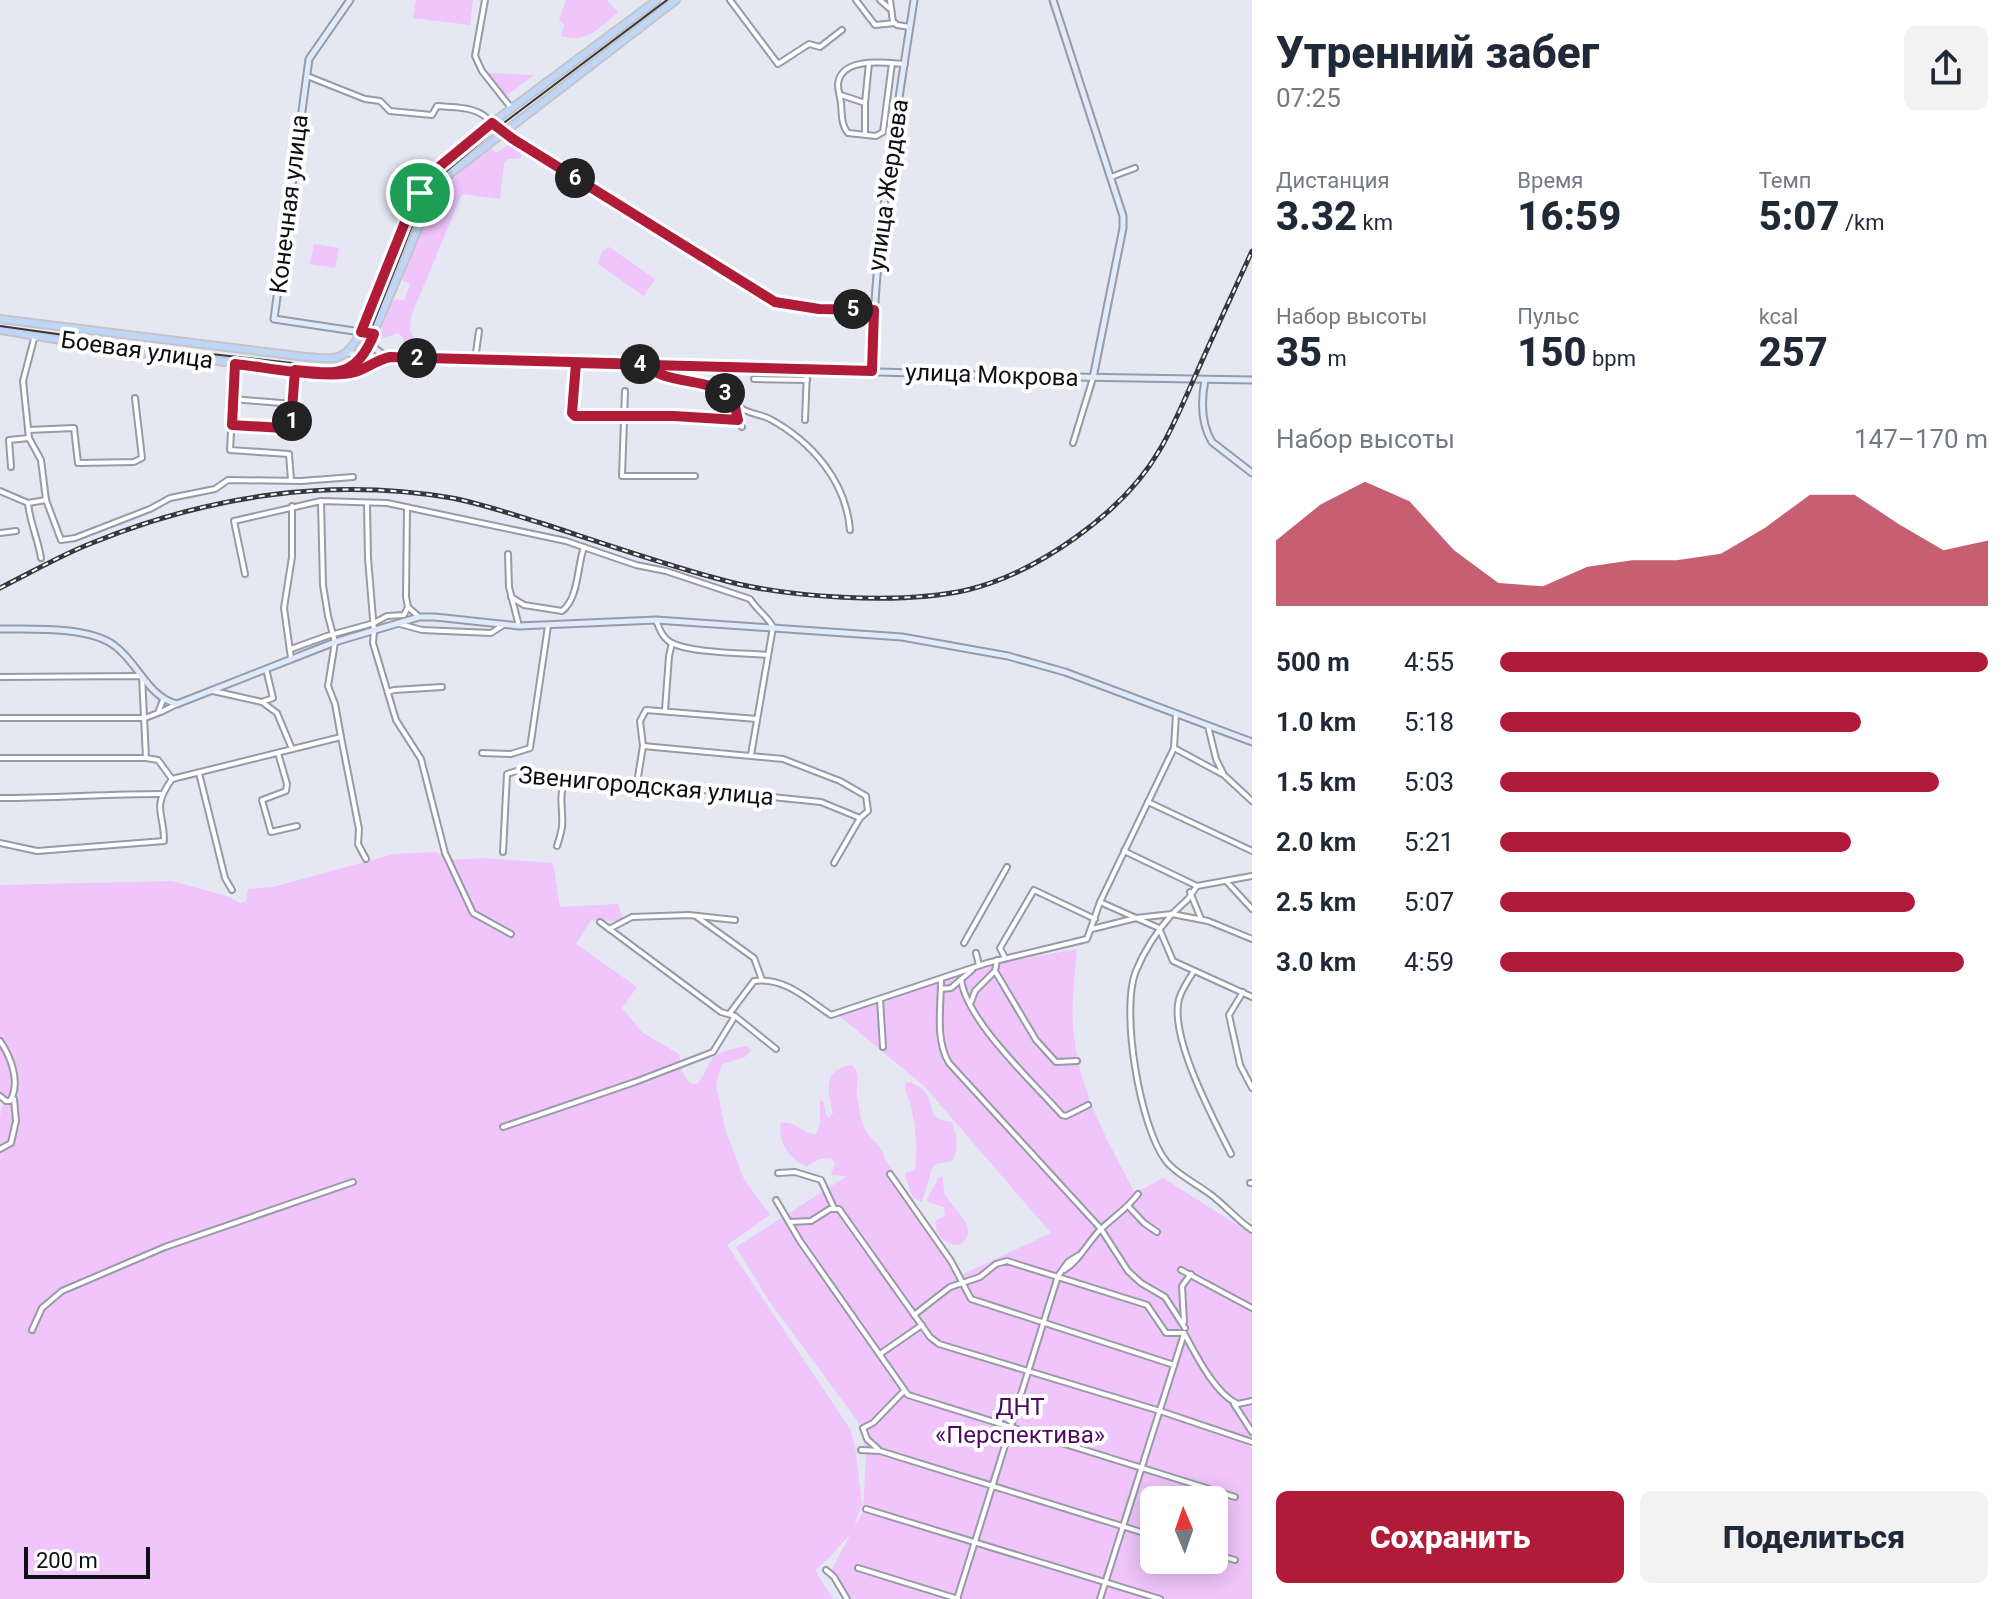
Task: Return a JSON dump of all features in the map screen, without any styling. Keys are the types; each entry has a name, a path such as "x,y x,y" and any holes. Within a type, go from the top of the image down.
{"main road":[{"name":"Конечная улица","path":"350,0 309,59 274,319 374,334"},
{"path":"344,355 361,332 407,217 440,166 492,123 657,0"},
{"path":"333,373 350,368 364,356 432,199 451,173 676,0"},
{"name":"улица Жердева","path":"872,371 883,206 914,0"},
{"path":"1053,0 1123,216 1093,378"},
{"path":"492,123 775,302 819,309 874,310"},
{"name":"Боевая улица","path":"0,319 329,359 344,355"},
{"path":"35,335 37,324"},
{"name":"Боевая улица","path":"0,330 132,352 333,373"},
{"path":"374,334 374,348 379,354 390,357"},
{"name":"улица Мокрова","path":"344,355 1252,380"},
{"path":"333,373 354,372 373,361 390,357"},
{"path":"1205,380 1201,401 1208,436 1252,473"},
{"path":"0,629 49,630 87,635 112,643 163,700 177,704 374,627 419,617 502,626 656,620 902,637 1008,656 1052,668 1252,742"}],"street":[{"path":"485,0 475,56 482,71 512,109"},
{"path":"730,0 778,64 809,44 820,47 842,30"},
{"path":"856,0 875,25 895,23 910,27"},
{"path":"880,0 891,10"},
{"path":"890,0 895,23"},
{"path":"865,134 869,63"},
{"path":"840,93 844,130 876,136 884,130 892,63"},
{"path":"865,103 842,97 837,87 842,74 854,65 905,64"},
{"path":"306,75 365,99 380,101 390,111 432,115 437,106 466,109 484,113 492,123"},
{"path":"1110,177 1135,168"},
{"path":"475,360 479,331"},
{"path":"35,335 23,381 29,438 41,460 46,500 59,537 64,540 150,509 170,498 215,489 224,481 353,477"},
{"path":"576,363 572,415 738,420"},
{"path":"235,364 230,450 289,454 291,480"},
{"path":"645,364 652,372 662,376 721,391 745,410 774,422 825,463 838,484 850,530"},
{"path":"805,420 807,369"},
{"path":"232,425 283,428 283,424 291,424 295,370"},
{"path":"1073,443 1093,378"},
{"path":"754,379 807,380"},
{"path":"625,391 622,476 695,476"},
{"path":"28,430 74,428 78,463 134,462 142,458 135,398"},
{"path":"233,399 293,404"},
{"path":"734,402 742,427"},
{"path":"11,467 9,440 29,438"},
{"path":"0,491 28,503 46,500"},
{"path":"321,501 323,585 335,642 328,686 335,704 359,829 358,844 366,859"},
{"path":"245,574 234,521 321,501 387,503 584,547 750,599 773,627 751,755"},
{"path":"28,503 41,558"},
{"path":"367,504 373,643 396,720 421,759 445,853 473,913 511,934"},
{"path":"291,658 284,608 292,557 292,506"},
{"path":"290,650 333,634 374,627 387,616 404,615 408,607 405,550 407,508"},
{"path":"0,533 16,531"},
{"path":"511,597 524,605 562,611 574,590 584,547"},
{"path":"508,554 511,597 519,626"},
{"path":"517,616 524,605"},
{"path":"408,607 419,617"},
{"path":"656,620 663,636 672,643 768,655"},
{"path":"399,623 422,630 491,633 502,626"},
{"path":"482,753 511,754 530,748 548,626"},
{"path":"665,710 667,666 672,643"},
{"path":"260,702 273,698 266,669"},
{"path":"0,677 142,676 146,758"},
{"path":"388,692 442,687"},
{"path":"213,691 260,702 277,713 292,749"},
{"path":"158,713 163,700"},
{"path":"0,718 145,718 177,704"},
{"path":"637,783 643,746 639,733 642,713 651,709 757,719"},
{"path":"503,1127 713,1052 754,981 773,981 797,990 831,1015 997,960 1087,939 1100,902 1174,748 1176,714"},
{"path":"1208,726 1216,759 1224,775"},
{"path":"0,843 37,851 164,841 159,813 161,794 172,779 341,737"},
{"path":"643,746 783,759 840,781 866,796 868,811 860,818 834,863"},
{"path":"1174,748 1224,775 1252,801"},
{"path":"278,753 287,784 286,791 262,800 271,832 297,826"},
{"path":"0,758 146,758 158,760 172,779"},
{"name":"Звенигородская улица","path":"503,852 507,774 517,771 821,802 860,818"},
{"path":"198,773 225,878 232,890"},
{"path":"557,846 562,826 561,796 564,782 569,776"},
{"path":"0,798 161,794"},
{"path":"1148,802 1252,851"},
{"path":"1124,851 1197,886"},
{"path":"964,943 1007,867"},
{"path":"1252,876 1197,886 1159,928 1136,971 1130,1019 1136,1073 1151,1127 1166,1162 1252,1230"},
{"path":"1227,882 1252,909"},
{"path":"1005,958 1000,948 1034,890 1095,919"},
{"path":"1190,892 1201,919"},
{"path":"1100,902 1159,928 1173,961 1252,997"},
{"path":"1092,929 1136,918 1172,914 1201,919 1252,939"},
{"path":"609,929 632,917 695,916 735,920"},
{"path":"695,916 754,958 762,980"},
{"path":"600,922 721,1012 733,1015 776,1049"},
{"path":"976,953 977,966"},
{"path":"971,1005 975,991 995,971 997,960"},
{"path":"941,989 951,988 977,966"},
{"path":"995,971 1036,1040 1056,1062 1077,1061"},
{"path":"1194,971 1178,1002 1180,1024 1197,1088 1231,1154"},
{"path":"941,979 941,1038 949,1063 1101,1229 1128,1271 1165,1297 1202,1366 1233,1402 1252,1432"},
{"path":"961,979 963,991 989,1033 1062,1115 1088,1105"},
{"path":"1243,992 1229,1015 1240,1065 1252,1088"},
{"path":"880,999 883,1047"},
{"path":"0,1042 10,1055 16,1121 11,1143 0,1149"},
{"path":"0,1096 6,1101 13,1097"},
{"path":"778,1173 795,1172 821,1180 834,1208"},
{"path":"890,1174 951,1261 971,1299 1174,1365"},
{"path":"32,1330 42,1308 62,1291 165,1247 353,1182"},
{"path":"858,1568 958,1599 1060,1274 1068,1262 1079,1255 1101,1229 1129,1207 1138,1194"},
{"path":"776,1200 908,1395 1235,1497"},
{"path":"1129,1207 1157,1232"},
{"path":"789,1222 811,1221 834,1208 839,1209 934,1342 1252,1442"},
{"path":"914,1315 950,1287 980,1277 996,1264 1007,1261 1060,1274 1147,1305 1166,1333 1184,1330"},
{"path":"1181,1270 1252,1308"},
{"path":"1100,1599 1184,1330 1182,1286 1191,1274"},
{"path":"880,1354 922,1325"},
{"path":"880,1451 867,1439 863,1428 873,1423 904,1391"},
{"path":"1233,1402 1242,1404 1252,1401"},
{"path":"861,1450 880,1451 1140,1532"},
{"path":"866,1509 1160,1599"},
{"path":"1228,1558 1235,1560"},
{"path":"826,1570 847,1599"}],"green space":[{"path":"416,0 473,0 470,25 413,18"},
{"path":"566,0 607,0 618,12 586,36 561,36 564,25 559,20"},
{"path":"488,73 534,75 505,97"},
{"path":"508,145 521,152 521,158 508,159 504,163 500,199 462,194 411,316 410,331 420,349 401,348 404,339 398,333 378,340 391,303 396,299 404,301 410,284 403,281 402,274 419,234 445,189 490,146 496,153"},
{"path":"314,244 339,248 335,268 310,264"},
{"path":"609,247 655,279 644,296 598,264 602,252"},
{"name":"ДНТ «Перспектива»","path":"435,852 453,860 483,858 553,863 560,907 618,904 624,922 591,920 576,944 637,987 622,1008 643,1033 679,1054 683,1074 690,1083 697,1084 710,1061 719,1054 746,1046 751,1050 745,1057 722,1064 716,1084 725,1129 744,1179 770,1215 727,1245 850,1429 862,1504 854,1527 863,1512 866,1452 859,1423 769,1301 736,1247 847,1176 831,1175 835,1163 831,1158 820,1159 807,1166 795,1160 783,1143 781,1123 816,1134 820,1125 820,1100 829,1118 833,1113 829,1097 832,1076 843,1067 853,1065 858,1076 857,1096 864,1128 963,1274 1051,1233 924,1086 837,1014 991,965 1077,949 1072,1015 1077,1057 1097,1118 1135,1193 1163,1178 1252,1234 1252,1599 845,1599 831,1571 851,1533 815,1570 833,1599 0,1599 0,1116 5,1096 0,1091 0,885 172,881 230,897 240,903 246,901 248,889 273,887 394,854"},
{"path":"906,1082 922,1089 935,1116 952,1122 956,1136 957,1147 952,1161 936,1164 932,1169 922,1202 913,1198 905,1176 915,1170 916,1155 914,1122"},
{"path":"939,1177 942,1177 946,1196 968,1227 966,1239 959,1245 949,1243 938,1234 936,1220 945,1216 944,1207 927,1199"}],"tram line":[{"path":"0,326 319,366 346,363 365,344 416,216 443,174 497,128 667,0"}],"railway":[{"path":"0,588 80,548 180,513 269,495 360,490 406,492 464,500 697,573 776,591 877,598 940,595 967,590 994,582 1049,555 1101,518 1143,474 1174,422 1252,251"}],"route":[{"path":"420,193 407,217 361,332 374,334 364,356 356,365 343,371 333,373 295,370 291,424 283,424 283,428 232,425 235,364 333,373 354,372 373,361 390,357 645,364 652,372 662,376 725,393 734,402 738,420 572,415 576,363 645,364 872,371 874,310 799,307 775,302 756,293 492,123 440,166 420,193"}]}
